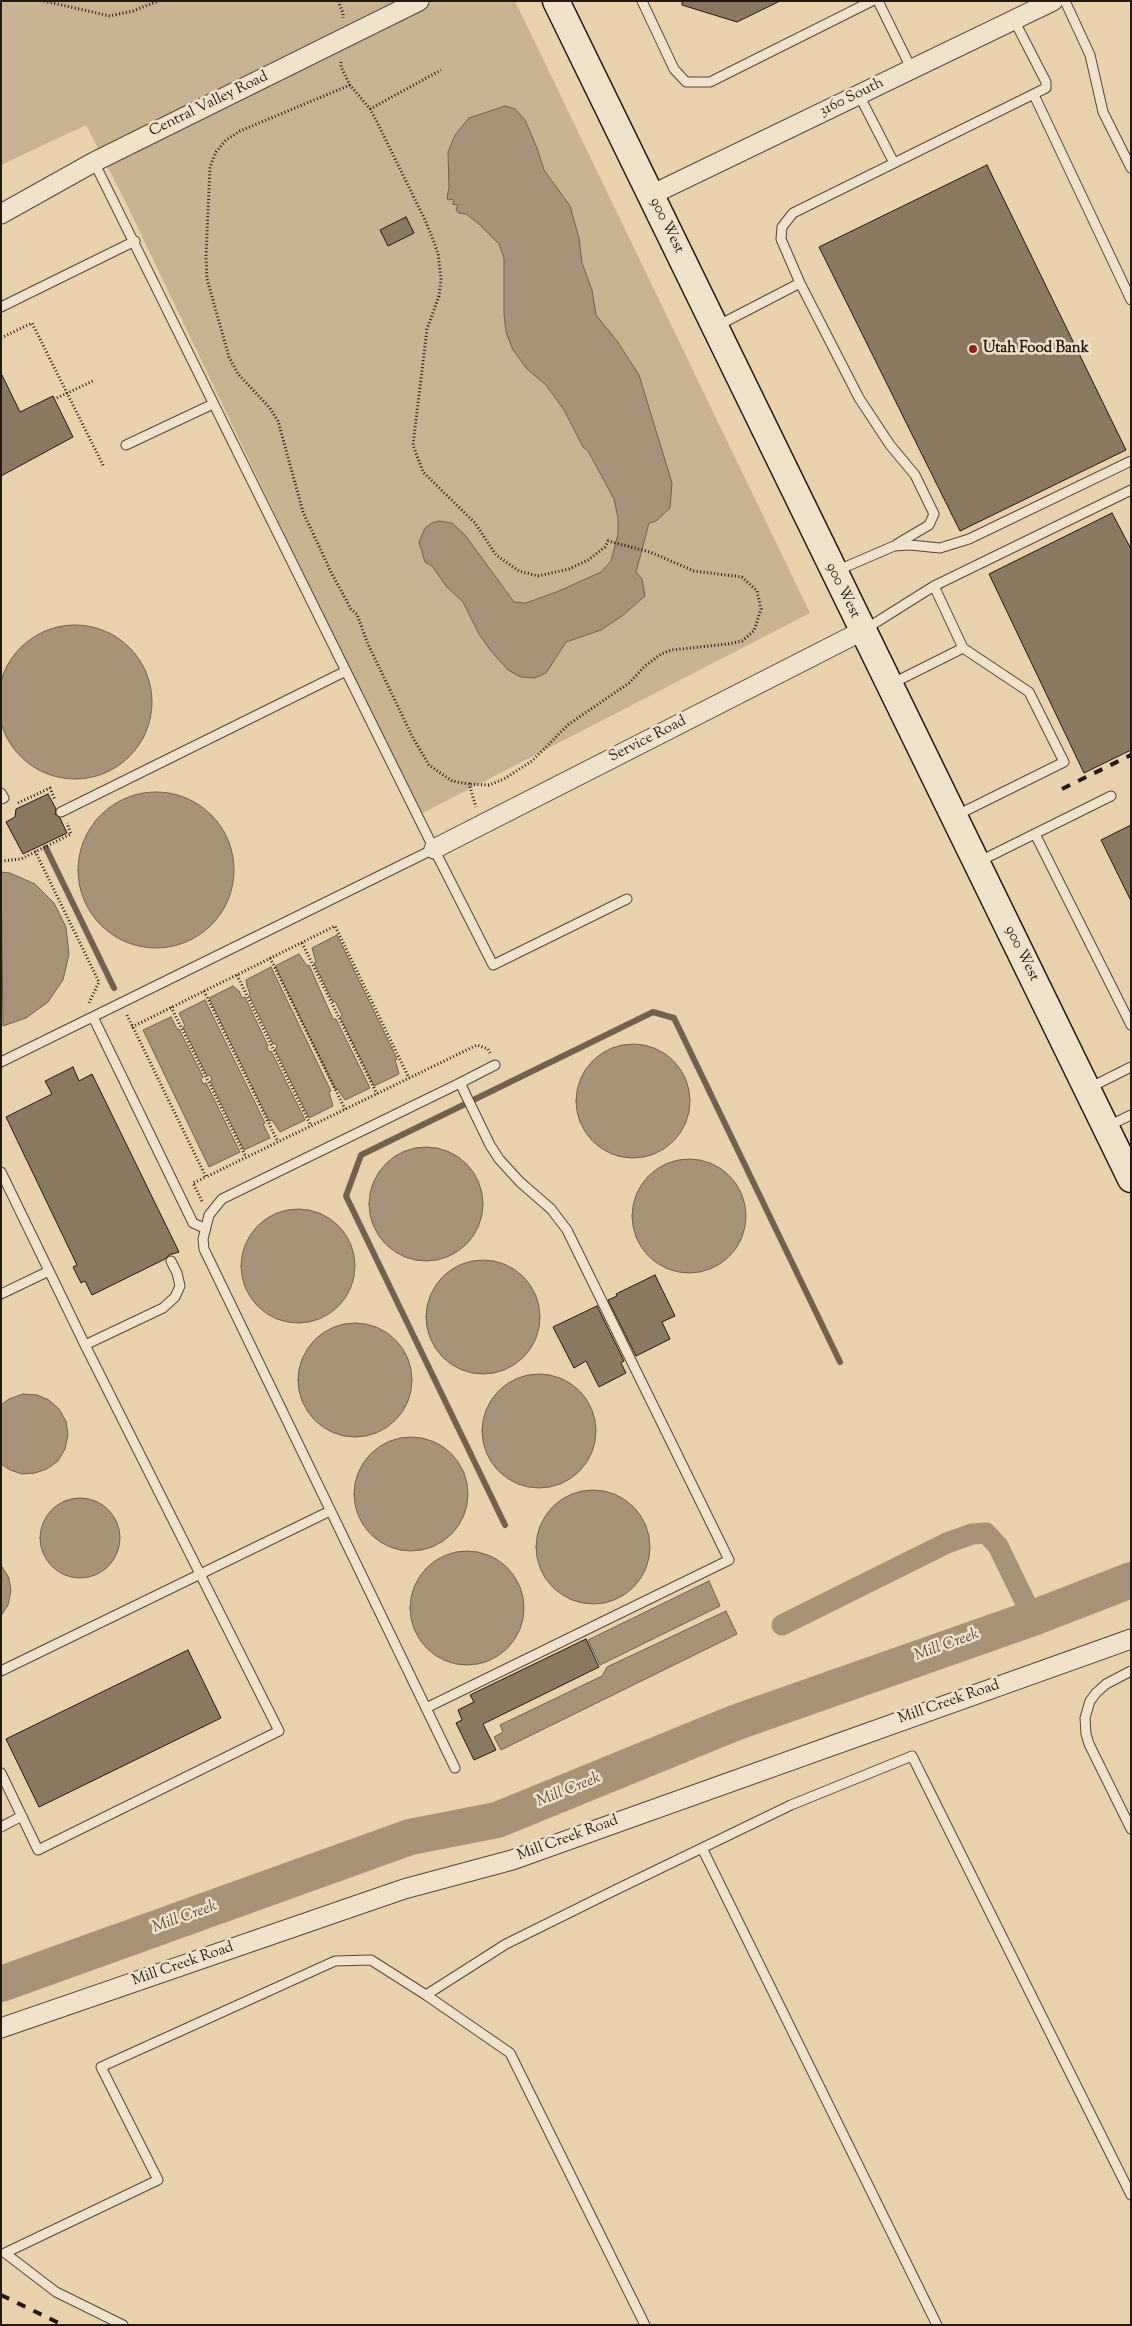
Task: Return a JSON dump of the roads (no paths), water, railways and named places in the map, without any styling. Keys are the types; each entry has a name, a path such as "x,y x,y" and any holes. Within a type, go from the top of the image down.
{"main road":[{"name":"900 West","path":"556,1 862,632 1131,1179"}],"street":[{"name":"Central Valley Road","path":"1,214 94,162 418,1"},
{"name":"3160 South","path":"651,195 1053,1"},
{"name":"Service Road","path":"434,849 862,632"},
{"name":"Mill Creek Road","path":"1,2028 404,1889 512,1860 1131,1639"}],"lane":[{"path":"642,1 674,70 686,82 710,82 872,1"},
{"path":"878,1 912,70"},
{"path":"1065,1 1090,55 1103,112 1131,168"},
{"path":"833,572 894,546 929,525 934,514 915,475 887,441 860,398 800,283 780,239 782,227 793,213 1046,88 1046,82 1014,20"},
{"path":"858,95 894,163"},
{"path":"1034,95 1131,300"},
{"path":"94,162 135,241 213,404 493,965 627,899"},
{"path":"1,307 135,241"},
{"path":"715,326 800,283"},
{"path":"126,446 213,404"},
{"path":"894,546 910,545 940,548 970,539 1131,461"},
{"path":"862,632 934,586 1131,490"},
{"path":"934,586 963,648 1029,692 1064,762 953,817"},
{"path":"888,685 963,648"},
{"path":"61,812 346,672"},
{"path":"1,793 4,798 1,799"},
{"path":"976,863 1111,796"},
{"path":"1035,834 1131,1026"},
{"path":"1,1062 434,849"},
{"path":"93,1017 192,1224 204,1228"},
{"path":"455,1768 204,1249 204,1228 209,1214 222,1199 496,1065"},
{"path":"1087,1089 1131,1068"},
{"path":"426,1708 729,1560 567,1230 551,1209 504,1165 490,1145 460,1083"},
{"path":"1105,1127 1131,1115"},
{"path":"1,1172 85,1345 279,1731 38,1850 1,1773"},
{"path":"85,1345 163,1308 175,1296 180,1286 177,1273 171,1261"},
{"path":"1,1294 49,1270"},
{"path":"1,1671 330,1510"},
{"path":"1131,1671 1106,1684 1096,1693 1090,1701 1084,1718 1089,1744 1131,1828"},
{"path":"426,1995 506,1944 791,1805 912,1756 1131,2195"},
{"path":"1,1827 22,1816"},
{"path":"702,1848 937,2325"},
{"path":"123,2325 56,2292 5,2253 158,2180 101,2067 335,1961 371,1960 510,2053 645,2325"}],"waterway":[{"path":"46,848 114,988"},
{"path":"505,1525 346,1196 361,1155 653,1012 674,1018 840,1362"},
{"path":"782,1625 947,1543 972,1534 986,1533 998,1546 1033,1618"},
{"name":"Mill Creek","path":"1,1984 410,1837 497,1820 737,1722 1033,1618 1131,1580"}],"railway":[{"path":"1062,789 1131,755"},
{"path":"1,2295 63,2325"}],"place":[{"name":"Utah Food Bank","path":"973,349"}]}
